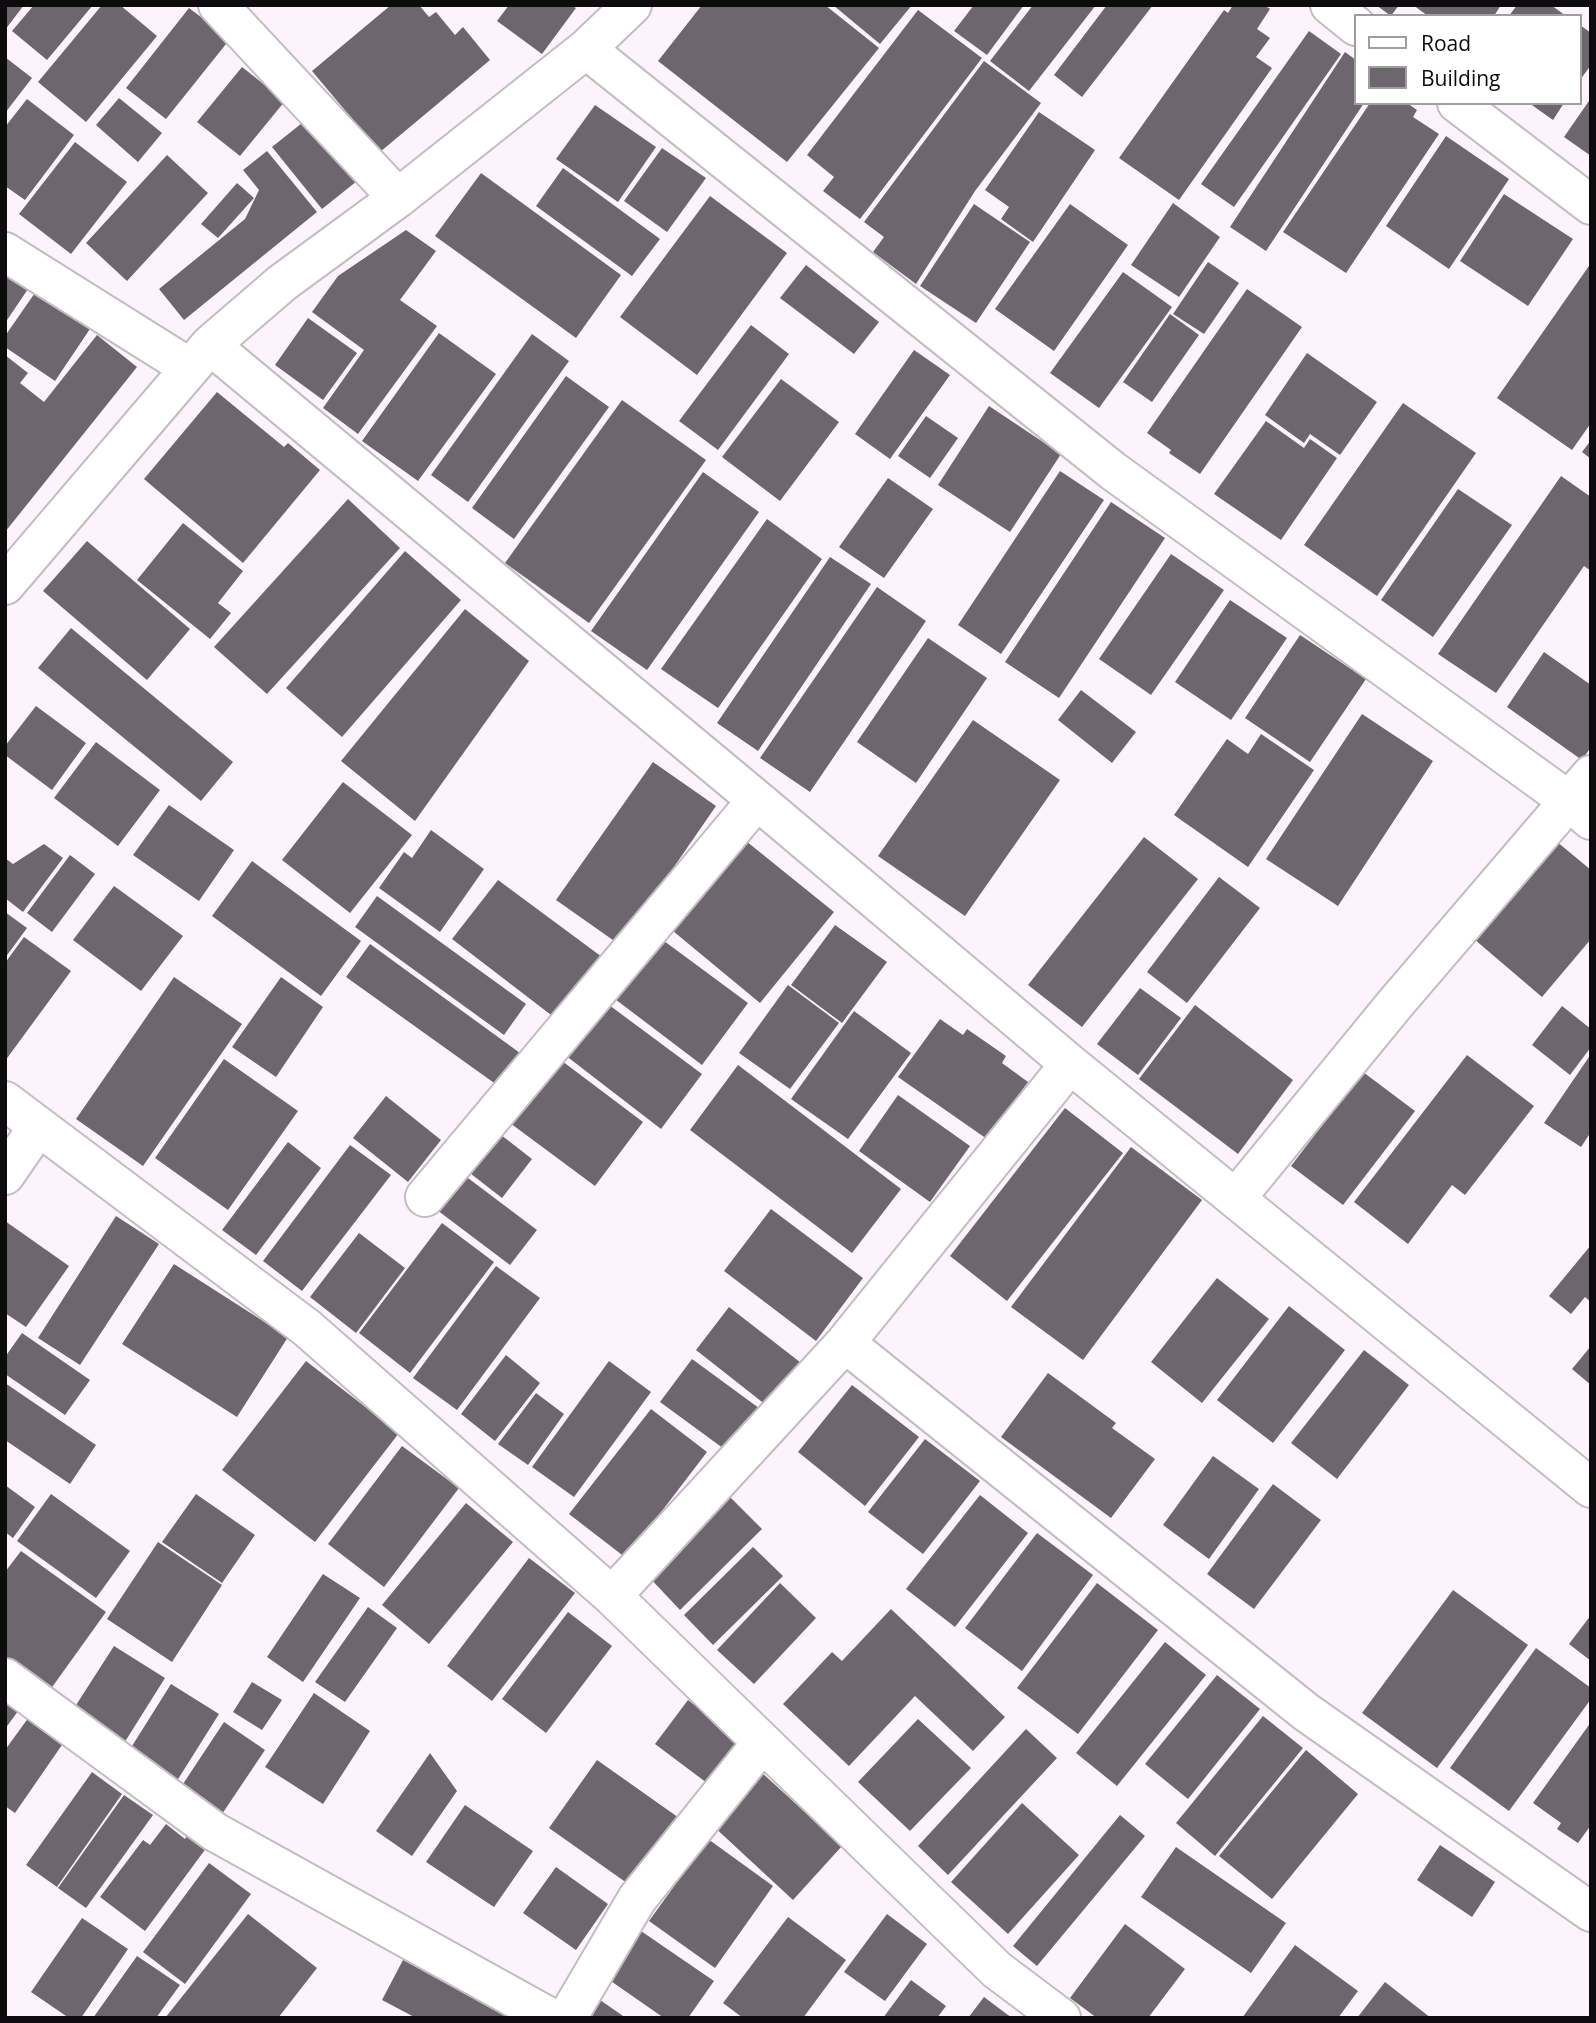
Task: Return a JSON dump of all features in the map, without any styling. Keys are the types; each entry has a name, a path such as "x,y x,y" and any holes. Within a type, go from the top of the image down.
{"street":[{"path":"218,5 398,198"},
{"path":"5,585 200,356 282,283 398,198 586,48 632,5"},
{"path":"1330,5 1354,24"},
{"path":"586,48 1113,471 1583,798 1395,1004 1236,1198"},
{"path":"1460,105 1591,205"},
{"path":"5,252 200,356 757,800 1070,1064 1591,1488"},
{"path":"425,1197 757,800"},
{"path":"612,1596 845,1343 1070,1064"},
{"path":"5,1101 307,1328 612,1596 997,1970 1061,2018"},
{"path":"5,1175 38,1127"},
{"path":"845,1343 1306,1712 1591,1912"},
{"path":"5,1678 215,1832 551,2018"},
{"path":"567,2018 637,1899 762,1744"}],"building":[{"path":"5,5 24,5 5,30"},
{"path":"34,5 93,5 47,60 12,31"},
{"path":"102,5 120,5 157,36 86,122 38,82"},
{"path":"391,5 419,5 429,17 436,12 455,35 463,27 490,60 380,152 312,71"},
{"path":"509,5 571,5 576,8 542,54 497,21"},
{"path":"702,5 825,5 879,48 787,162 658,61"},
{"path":"833,5 912,5 880,44"},
{"path":"974,5 1024,5 987,55 954,31"},
{"path":"1033,5 1096,5 1029,91 990,61"},
{"path":"1107,5 1153,5 1082,97 1054,75"},
{"path":"1233,5 1264,5 1270,9 1257,29 1270,38 1256,57 1272,68 1179,200 1119,158 1224,10 1228,13"},
{"path":"1376,5 1399,5 1392,14"},
{"path":"1413,5 1501,5 1495,14 1425,14"},
{"path":"1517,5 1551,5 1563,14 1510,14"},
{"path":"189,8 230,39 166,119 126,88"},
{"path":"918,10 982,58 860,219 823,191 834,177 807,155"},
{"path":"1582,26 1591,33 1591,65 1582,77"},
{"path":"1309,31 1341,54 1234,207 1201,184"},
{"path":"1345,52 1354,59 1354,105 1363,105 1266,251 1230,227"},
{"path":"5,57 32,78 5,113"},
{"path":"984,61 1041,103 975,191 916,284 873,252 884,237 864,222"},
{"path":"242,67 285,101 240,156 197,122"},
{"path":"119,98 162,133 138,162 96,125"},
{"path":"1591,98 1591,156 1564,137"},
{"path":"27,99 74,135 25,200 5,186 5,127"},
{"path":"595,105 656,147 618,202 556,159"},
{"path":"1369,105 1410,105 1417,110 1413,117 1439,134 1346,273 1283,232"},
{"path":"1532,105 1563,105 1553,120"},
{"path":"1039,112 1095,150 1033,242 1001,219 1009,207 985,190"},
{"path":"307,119 357,181 322,209 272,147"},
{"path":"1446,136 1509,179 1449,269 1386,226"},
{"path":"75,142 127,182 71,254 19,214"},
{"path":"662,148 706,178 667,232 624,201"},
{"path":"267,151 317,212 184,320 159,289 245,219 259,190 243,170"},
{"path":"167,155 208,193 127,281 86,243"},
{"path":"563,168 660,239 632,276 536,206"},
{"path":"481,173 621,275 576,338 435,236"},
{"path":"237,183 254,198 218,238 201,224"},
{"path":"1504,194 1573,239 1528,306 1460,261"},
{"path":"710,196 787,253 697,375 620,317"},
{"path":"1173,203 1220,237 1179,297 1131,265"},
{"path":"974,204 1030,242 976,323 920,286"},
{"path":"1070,204 1128,245 1054,351 995,309"},
{"path":"406,230 436,251 400,300 437,326 358,434 323,408 364,350 312,312 338,276"},
{"path":"1208,262 1239,283 1204,334 1173,314"},
{"path":"1591,263 1591,423 1572,450 1497,398"},
{"path":"806,265 879,322 854,354 780,298"},
{"path":"1123,272 1172,307 1099,408 1050,373"},
{"path":"5,274 28,289 5,323"},
{"path":"39,287 94,323 55,381 5,347 5,336"},
{"path":"1247,289 1302,327 1200,474 1169,453 1171,450 1147,433"},
{"path":"1170,314 1199,335 1152,402 1123,382"},
{"path":"308,318 357,353 323,400 275,365"},
{"path":"751,325 789,354 718,450 679,421"},
{"path":"439,333 496,374 418,481 362,441"},
{"path":"532,334 569,361 468,502 431,475"},
{"path":"97,335 137,367 5,532 5,355 28,373 20,383 44,402"},
{"path":"914,350 950,375 890,459 855,434"},
{"path":"1307,353 1377,402 1340,455 1310,434 1304,443 1265,415"},
{"path":"566,376 609,407 514,539 472,508"},
{"path":"781,379 839,422 780,501 722,457"},
{"path":"217,392 284,447 288,443 320,470 243,563 144,479"},
{"path":"622,400 706,460 589,623 505,563"},
{"path":"1403,403 1476,453 1377,596 1304,545"},
{"path":"989,406 1061,454 1010,532 938,485"},
{"path":"926,416 958,438 930,478 898,456"},
{"path":"1266,421 1304,448 1310,439 1337,458 1281,540 1214,494"},
{"path":"1591,440 1591,459 1582,452"},
{"path":"1060,471 1104,500 1001,654 958,625"},
{"path":"703,472 759,512 647,670 591,631"},
{"path":"1561,476 1591,497 1591,571 1584,566 1496,693 1438,654"},
{"path":"888,478 933,509 884,578 839,547"},
{"path":"1458,489 1512,525 1433,637 1381,600"},
{"path":"348,499 400,548 267,694 214,647"},
{"path":"1111,502 1165,538 1059,698 1005,662"},
{"path":"767,519 822,559 718,708 661,669"},
{"path":"183,523 243,571 218,603 231,613 210,639 137,580"},
{"path":"87,541 190,629 147,680 43,591"},
{"path":"405,551 461,600 342,737 286,688"},
{"path":"1171,554 1224,590 1151,695 1099,659"},
{"path":"830,557 871,584 758,751 717,723"},
{"path":"877,587 926,621 810,792 760,758"},
{"path":"1230,600 1287,638 1231,720 1175,682"},
{"path":"465,609 529,661 415,821 341,761"},
{"path":"71,628 233,762 201,801 38,668"},
{"path":"1300,635 1366,679 1310,762 1245,718"},
{"path":"928,638 987,678 916,783 857,742"},
{"path":"1544,652 1591,685 1591,747 1582,760 1507,707"},
{"path":"1081,690 1136,732 1112,763 1058,720"},
{"path":"36,706 86,743 52,790 5,755 5,746"},
{"path":"1362,714 1433,761 1338,906 1266,859"},
{"path":"973,720 1060,780 965,916 878,856"},
{"path":"1261,734 1314,770 1248,867 1174,815 1227,739 1248,754"},
{"path":"96,742 160,790 118,846 54,798"},
{"path":"653,762 716,806 620,945 556,900"},
{"path":"343,782 412,835 350,913 282,860"},
{"path":"169,805 234,850 199,901 133,855"},
{"path":"431,830 484,869 440,932 379,888 404,852 412,858"},
{"path":"1144,837 1198,879 1082,1027 1028,985"},
{"path":"746,841 834,912 760,1003 673,931"},
{"path":"1556,841 1591,870 1591,939 1542,997 1474,939"},
{"path":"44,844 63,858 23,912 5,898 5,858 13,864"},
{"path":"70,855 95,874 52,932 27,913"},
{"path":"252,861 361,941 321,996 212,916"},
{"path":"1219,877 1260,908 1187,1003 1147,972"},
{"path":"498,880 602,957 555,1018 452,939"},
{"path":"114,886 183,936 141,991 73,940"},
{"path":"377,896 526,1004 504,1035 355,927"},
{"path":"5,912 27,928 5,958"},
{"path":"835,925 887,962 842,1023 791,985"},
{"path":"24,937 71,971 5,1061 5,963"},
{"path":"660,938 748,1003 702,1065 615,999"},
{"path":"370,944 520,1053 497,1085 346,977"},
{"path":"174,977 242,1024 143,1166 76,1119"},
{"path":"281,977 323,1007 276,1077 232,1047"},
{"path":"788,985 839,1023 790,1089 739,1053"},
{"path":"1140,988 1181,1018 1138,1075 1097,1044"},
{"path":"605,1002 702,1074 661,1129 565,1055"},
{"path":"1195,1005 1293,1080 1238,1154 1139,1079"},
{"path":"1562,1006 1591,1029 1591,1047 1570,1075 1532,1045"},
{"path":"854,1011 911,1053 848,1139 791,1099"},
{"path":"940,1019 963,1035 967,1029 1006,1056 1002,1063 1028,1082 987,1139 898,1077"},
{"path":"1591,1054 1591,1132 1581,1147 1544,1123"},
{"path":"1467,1055 1534,1106 1465,1195 1452,1185 1408,1244 1354,1202"},
{"path":"558,1058 643,1122 595,1186 510,1123"},
{"path":"224,1059 298,1111 228,1210 155,1158"},
{"path":"738,1065 901,1189 852,1253 690,1130"},
{"path":"1363,1072 1415,1111 1343,1205 1291,1166"},
{"path":"898,1095 970,1146 930,1202 859,1151"},
{"path":"386,1096 441,1140 408,1182 353,1138"},
{"path":"1065,1108 1123,1153 1007,1301 950,1256"},
{"path":"496,1131 532,1159 502,1198 466,1170"},
{"path":"288,1142 321,1168 256,1255 222,1230"},
{"path":"350,1145 391,1175 302,1291 263,1261"},
{"path":"1131,1147 1202,1200 1083,1360 1011,1307"},
{"path":"460,1172 537,1230 510,1265 433,1207"},
{"path":"771,1209 863,1278 816,1341 724,1271"},
{"path":"116,1216 159,1244 80,1365 38,1338"},
{"path":"5,1221 69,1266 26,1327 5,1313"},
{"path":"442,1223 494,1262 410,1373 359,1333"},
{"path":"359,1233 405,1268 356,1333 310,1297"},
{"path":"1591,1245 1591,1302 1585,1297 1571,1314 1549,1296"},
{"path":"174,1264 288,1337 237,1417 122,1344"},
{"path":"496,1266 540,1298 457,1410 413,1378"},
{"path":"1217,1278 1269,1319 1202,1403 1151,1362"},
{"path":"1289,1306 1345,1350 1273,1443 1217,1400"},
{"path":"729,1307 805,1366 771,1409 696,1350"},
{"path":"22,1333 90,1380 65,1415 5,1374 5,1357"},
{"path":"1591,1346 1591,1385 1572,1369"},
{"path":"1364,1350 1409,1385 1337,1479 1291,1443"},
{"path":"506,1355 540,1383 495,1441 461,1414"},
{"path":"692,1359 763,1411 731,1454 660,1402"},
{"path":"306,1361 399,1433 315,1542 222,1470"},
{"path":"609,1361 651,1392 574,1497 532,1467"},
{"path":"1048,1373 1116,1423 1112,1428 1155,1459 1111,1518 1001,1437"},
{"path":"5,1383 96,1445 70,1484 5,1440"},
{"path":"852,1385 919,1437 865,1506 798,1452"},
{"path":"536,1393 564,1414 528,1465 498,1444"},
{"path":"651,1409 707,1452 626,1558 569,1514"},
{"path":"925,1439 980,1481 923,1554 868,1512"},
{"path":"402,1446 459,1488 384,1587 328,1544"},
{"path":"1213,1456 1259,1489 1209,1559 1163,1525"},
{"path":"1273,1484 1321,1520 1254,1609 1207,1574"},
{"path":"5,1485 35,1507 13,1538 5,1532"},
{"path":"51,1494 130,1551 96,1598 17,1541"},
{"path":"196,1494 255,1535 222,1583 162,1542"},
{"path":"727,1494 762,1529 680,1610 647,1575"},
{"path":"980,1495 1028,1533 955,1627 906,1589"},
{"path":"466,1503 513,1542 429,1644 382,1605"},
{"path":"1037,1533 1093,1575 1022,1671 965,1628"},
{"path":"158,1542 222,1585 172,1662 107,1619"},
{"path":"753,1547 783,1576 713,1645 684,1615"},
{"path":"21,1551 106,1612 50,1690 5,1658 5,1572"},
{"path":"529,1558 575,1593 492,1701 447,1666"},
{"path":"323,1574 360,1598 303,1682 267,1657"},
{"path":"780,1583 816,1618 754,1684 717,1650"},
{"path":"1097,1583 1158,1630 1078,1734 1017,1688"},
{"path":"1453,1590 1528,1645 1437,1768 1362,1713"},
{"path":"368,1607 397,1628 345,1702 315,1682"},
{"path":"891,1609 1005,1717 973,1751 915,1696 849,1766 783,1704 832,1652 842,1661"},
{"path":"568,1612 612,1646 546,1733 502,1699"},
{"path":"1591,1615 1591,1661 1569,1644"},
{"path":"1165,1642 1206,1675 1117,1786 1076,1753"},
{"path":"114,1646 165,1678 121,1748 69,1716"},
{"path":"1536,1648 1591,1688 1591,1699 1509,1811 1450,1768"},
{"path":"1217,1675 1260,1709 1188,1799 1145,1764"},
{"path":"252,1682 282,1700 262,1730 233,1712"},
{"path":"171,1684 219,1714 175,1784 127,1754"},
{"path":"314,1693 370,1731 323,1804 265,1767"},
{"path":"5,1695 21,1707 5,1729"},
{"path":"688,1700 744,1742 711,1786 655,1744"},
{"path":"1263,1716 1303,1748 1215,1856 1176,1823"},
{"path":"29,1717 64,1742 15,1813 5,1806 5,1750"},
{"path":"918,1719 971,1768 910,1831 858,1782"},
{"path":"224,1722 265,1750 220,1817 179,1790"},
{"path":"1591,1722 1591,1825 1578,1843 1557,1829 1561,1823 1533,1803"},
{"path":"1026,1729 1057,1758 948,1875 918,1846"},
{"path":"1306,1750 1358,1794 1272,1899 1219,1856"},
{"path":"430,1753 457,1791 412,1856 376,1831"},
{"path":"597,1760 682,1820 634,1888 549,1828"},
{"path":"760,1771 842,1846 793,1900 711,1824"},
{"path":"92,1772 122,1794 57,1887 26,1865"},
{"path":"124,1795 153,1815 86,1908 58,1888"},
{"path":"1022,1803 1079,1855 1008,1934 951,1882"},
{"path":"465,1805 533,1851 494,1907 426,1862"},
{"path":"1120,1815 1145,1836 1037,1966 1013,1946"},
{"path":"166,1824 185,1839 188,1834 207,1847 145,1931 100,1897 143,1840 150,1845"},
{"path":"708,1839 773,1886 715,1968 649,1921"},
{"path":"1440,1845 1495,1882 1472,1917 1417,1880"},
{"path":"1176,1847 1286,1923 1251,1973 1141,1897"},
{"path":"209,1863 251,1894 185,1984 143,1952"},
{"path":"556,1867 608,1904 576,1950 523,1913"},
{"path":"248,1914 317,1968 278,2018 165,2018"},
{"path":"887,1914 927,1944 885,2001 844,1972"},
{"path":"788,1917 846,1960 803,2018 743,2018 723,2003"},
{"path":"82,1918 128,1949 81,2018 69,2018 31,1992"},
{"path":"1125,1924 1185,1969 1148,2018 1097,2018 1070,1998"},
{"path":"638,1929 714,1981 688,2018 664,2018 605,1977"},
{"path":"1295,1945 1358,1991 1338,2018 1242,2018"},
{"path":"137,1956 180,1985 156,2018 93,2018"},
{"path":"403,1960 510,2018 416,2018 382,2000"},
{"path":"911,1980 946,2006 937,2018 883,2018"},
{"path":"1385,1982 1431,2018 1357,2018"},
{"path":"984,1997 1012,2018 968,2018"},
{"path":"600,2000 626,2018 588,2018"}]}
